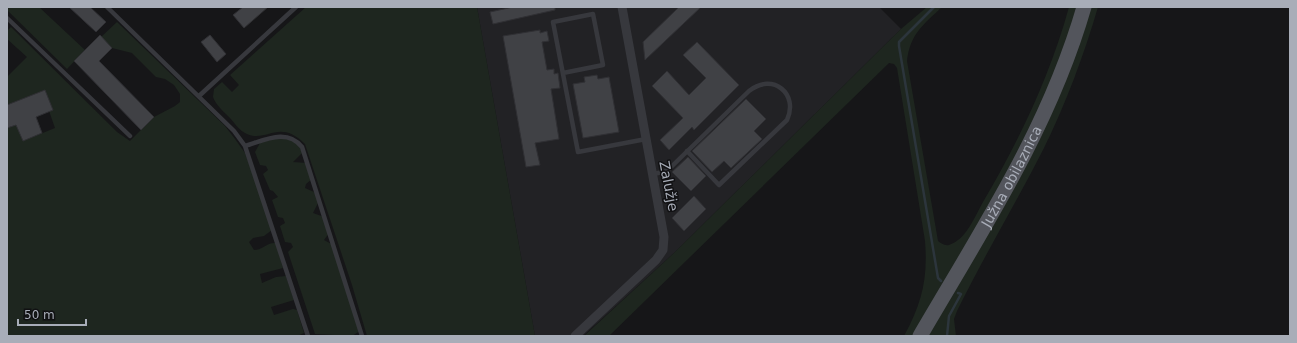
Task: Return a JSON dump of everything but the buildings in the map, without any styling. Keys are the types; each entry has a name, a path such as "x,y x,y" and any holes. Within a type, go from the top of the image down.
{"main road":[{"name":"Južna obilaznica","path":"920,336 1032,142 1064,66 1084,7"}],"street":[{"name":"Zalužje","path":"575,336 656,260 663,250 664,237 622,7"}],"lane":[{"path":"107,7 234,131 245,146 308,336"},
{"path":"199,96 296,7"},
{"path":"563,73 603,65 593,14 553,22 578,152 646,139"},
{"path":"8,21 130,136"},
{"path":"653,174 668,170 687,151 755,86 763,83 771,83 780,87 788,98 791,111 787,120 719,185 687,151"},
{"path":"245,146 275,137 287,136 298,142 302,147 362,336"}],"shaded area":[{"path":"7,7 39,7 85,50 67,69 7,10"},
{"path":"306,7 477,7 535,336 367,336 352,285 305,144 296,136 288,133 280,132 254,136 244,133 220,108 213,97 214,89 222,82 232,92 239,85 230,75"},
{"path":"477,7 879,7 901,29 674,253 583,336 535,336"},
{"path":"927,7 942,7 923,25 914,37 907,61 938,241 949,245 965,233 1009,156 1043,83 1053,58 1069,7 1078,7 1058,66 1024,144 915,336 904,336 915,313 922,290 926,267 925,241 897,68 894,64 889,63 609,336 584,336 674,253 901,29"},
{"path":"1088,7 1098,7 1081,61 1067,96 1044,148 957,311 954,319 956,336 925,336 975,253"},
{"path":"117,22 225,126 245,153 272,230 264,236 253,238 249,242 254,250 276,243 283,268 260,274 262,283 276,277 286,276 294,300 271,307 274,315 293,309 297,310 304,333 297,336 7,336 7,128 16,125 23,141 55,128 49,111 53,110 45,90 7,105 7,77 27,57 7,39 7,31 11,27 117,132 130,141 154,117 180,102 180,94 174,85 165,79 156,77 132,53 112,48 101,37"},
{"path":"279,137 288,138 299,145 302,153 293,162 307,163 312,179 306,184 305,188 314,192 319,201 313,213 324,217 329,233 324,240 333,245 360,331 352,336 315,334 288,252 293,247 291,243 285,242 280,226 285,223 283,218 278,217 272,200 278,197 273,191 270,190 263,174 268,170 266,166 260,165 255,152 260,143"}],"waterway":[{"path":"934,7 899,42 899,46 938,278 941,281"},
{"path":"947,336 949,316 961,294 958,293"}]}
